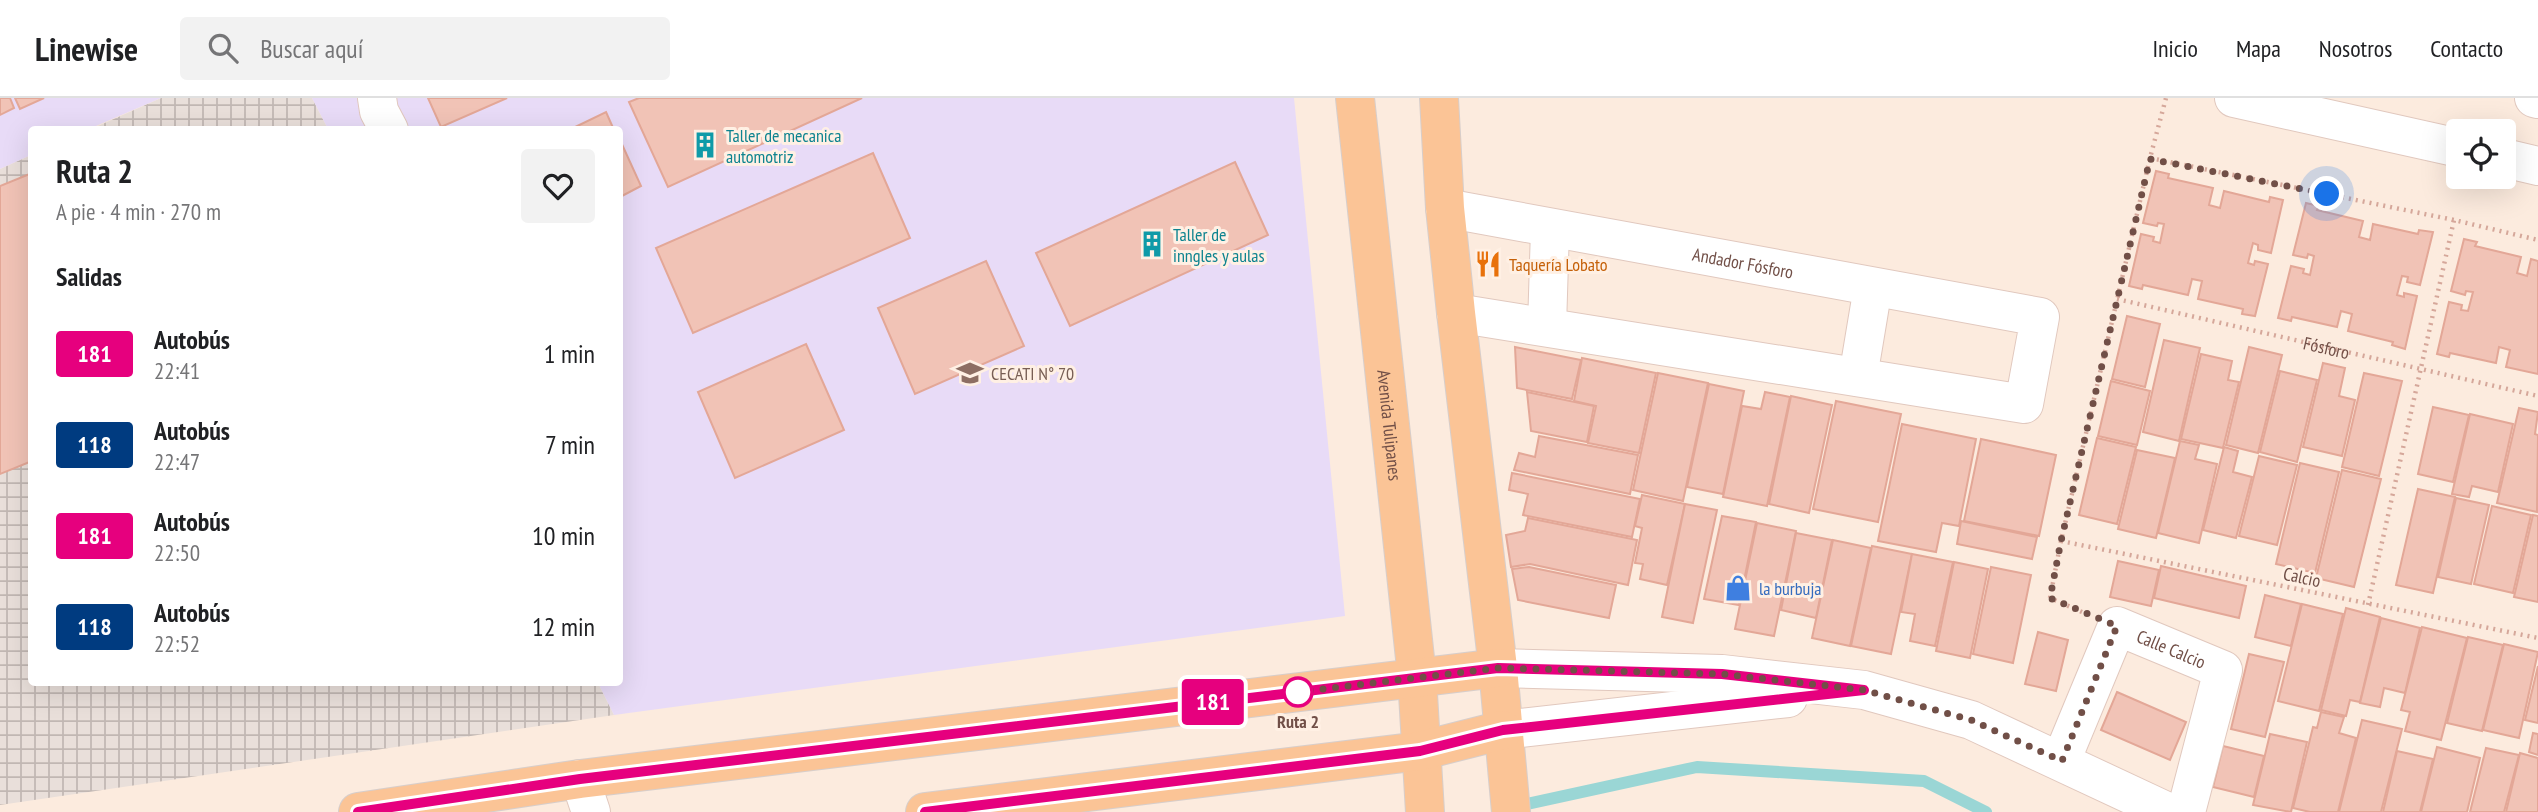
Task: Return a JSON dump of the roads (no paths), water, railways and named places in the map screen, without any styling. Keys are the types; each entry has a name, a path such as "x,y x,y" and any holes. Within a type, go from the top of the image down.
{"main road":[{"name":"Avenida Tulipanes","path":"1355,98 1417,677 1425,812"},
{"path":"1439,98 1445,208 1498,668 1511,812"},
{"path":"358,812 585,795 1417,677 1498,668"},
{"path":"925,812 1420,751 1503,730"}],"street":[{"path":"377,98 379,111 387,126"},
{"path":"2234,98 2446,145"},
{"path":"2516,161 2538,166"},
{"name":"Andador Fósforo","path":"1445,208 2040,317 2024,404 1858,377"},
{"path":"1547,327 1550,229"},
{"path":"1456,313 1858,377 1873,287"},
{"name":"Calle Calcio","path":"2062,761 2117,626 2223,670 2186,812"},
{"path":"1498,668 1722,674 1864,690 1971,720 2168,812"},
{"path":"1503,730 1864,690"}],"waterway":[{"path":"1522,805 1697,767 1924,781 1986,812"}],"place":[{"name":"Taller de mecanica automotriz","path":"705,145"},
{"name":"Taller de inngles y aulas","path":"1152,244"},
{"name":"Taquería Lobato","path":"1488,264"},
{"name":"CECATI N° 70","path":"970,373"},
{"name":"la burbuja","path":"1738,588"},
{"name":"Ruta 2","path":"1298,692"}]}
